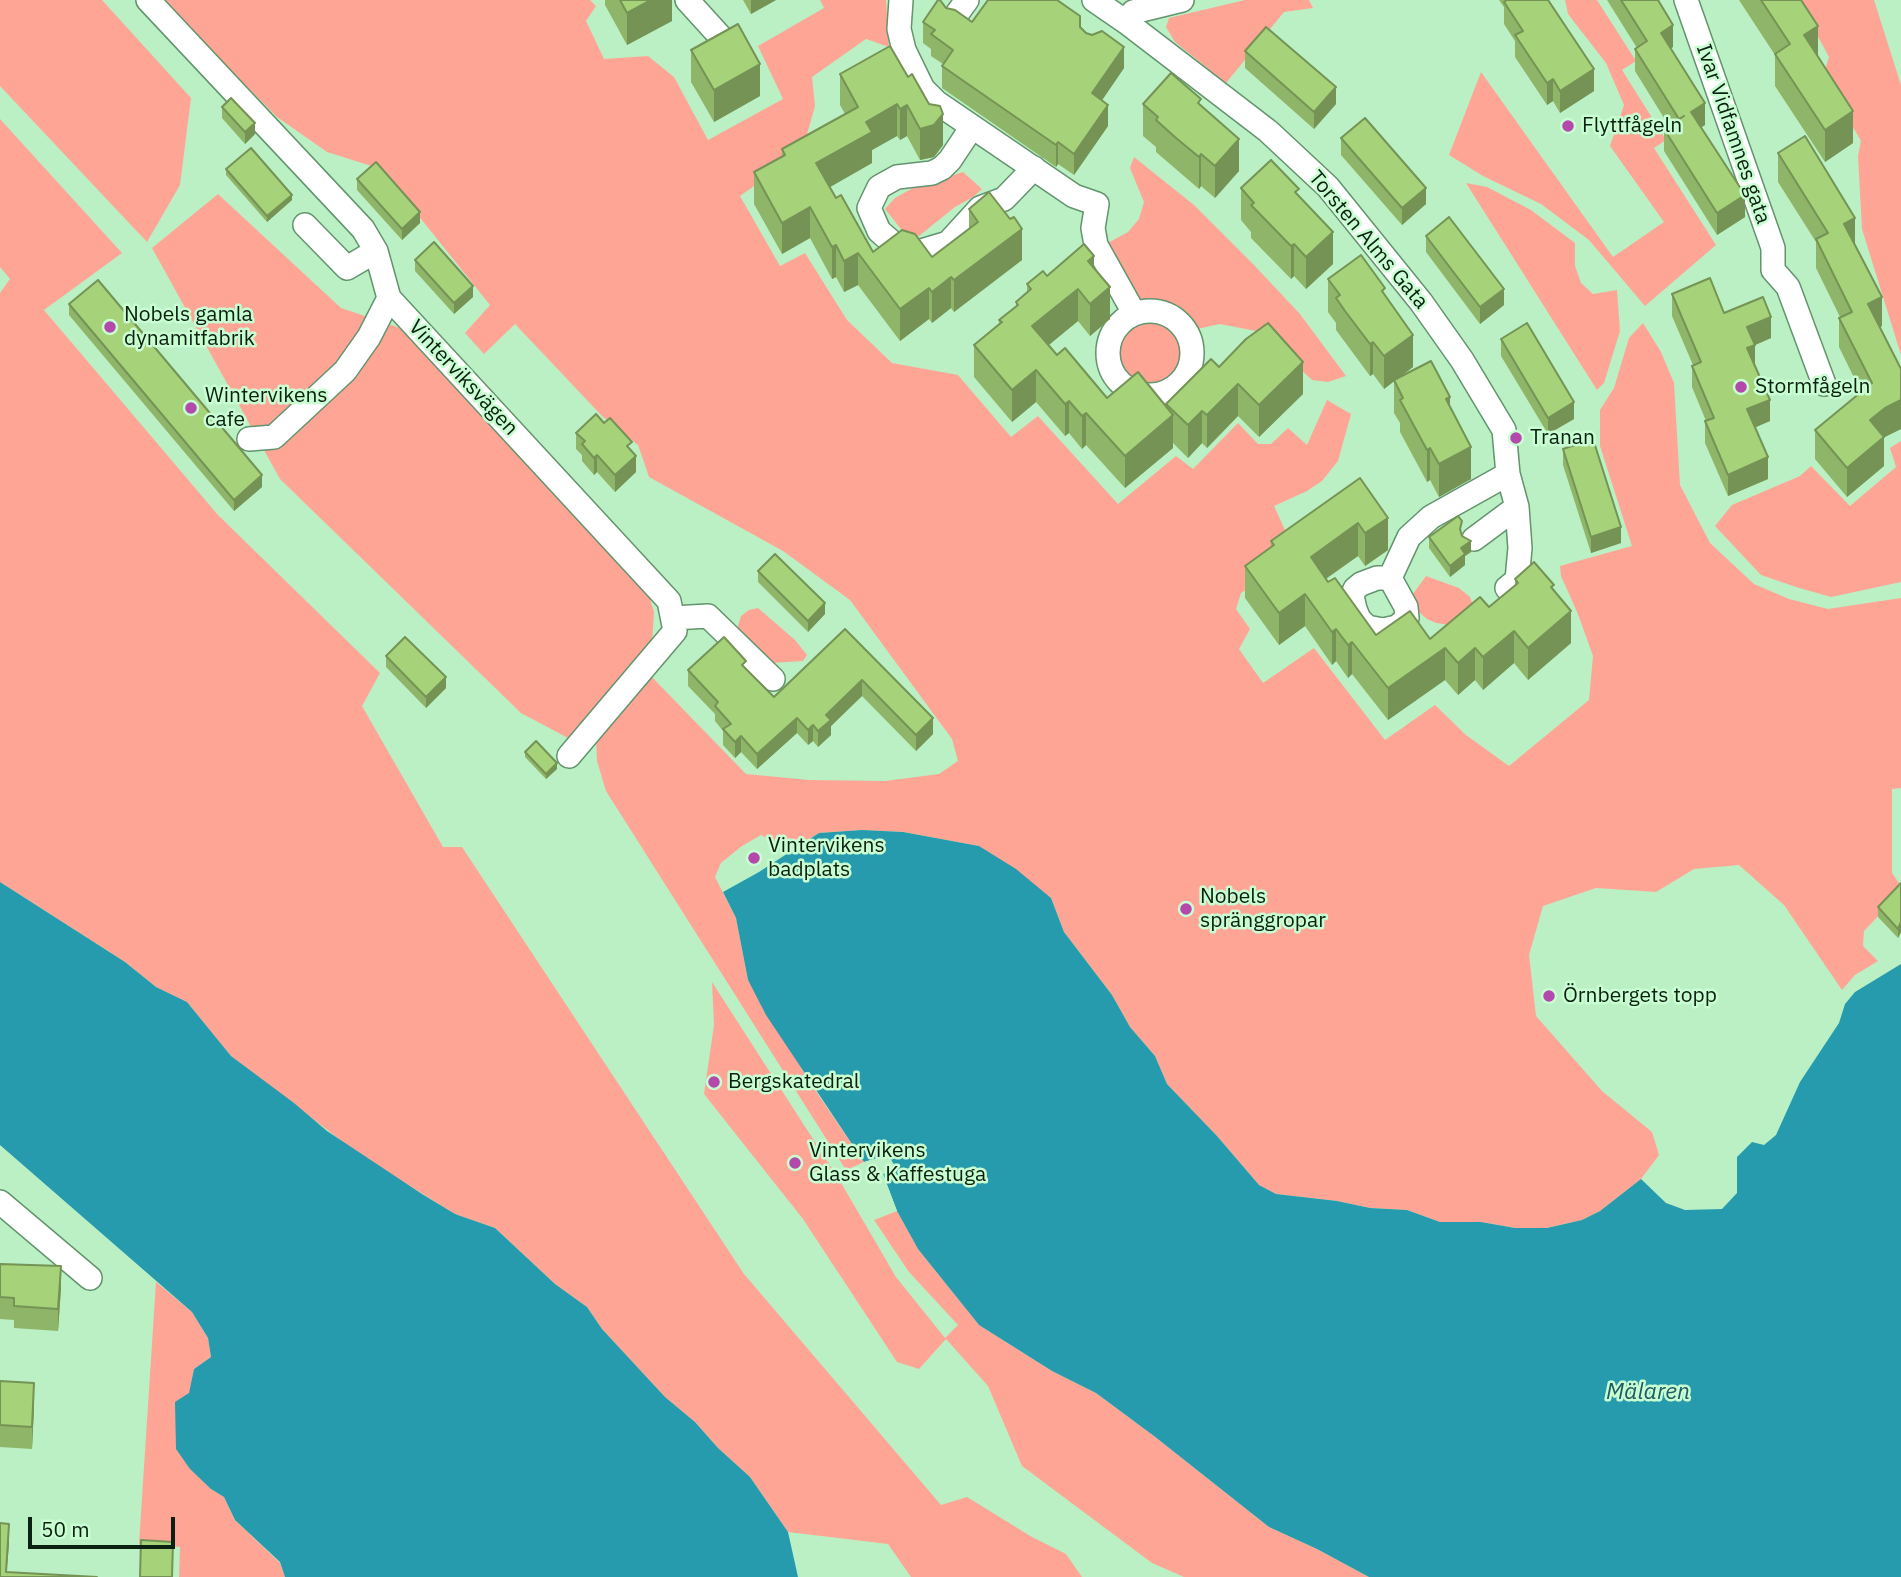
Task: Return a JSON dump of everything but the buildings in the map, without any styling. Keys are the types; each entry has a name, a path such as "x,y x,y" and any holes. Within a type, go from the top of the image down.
{"street":[{"name":"Vinterviksvägen","path":"148,0 363,229 376,251 389,298 669,601 673,618"},
{"path":"687,0 727,44"},
{"path":"901,0 899,29 904,50 923,89 936,102 1074,196 1097,204 1093,228 1096,245 1134,313"},
{"name":"Torsten Alms Gata","path":"1094,0 1268,131 1328,187 1421,302 1462,360 1504,430 1508,474 1517,507 1520,548 1517,580 1507,588"},
{"path":"1100,33 1133,12 1182,0"},
{"name":"Ivar Vidfamnes gata","path":"1686,0 1773,248 1773,270 1788,287 1824,384"},
{"path":"972,127 942,168 932,173 897,177 879,187 869,208 879,232 895,245 918,252 948,243 979,208 1004,199 1034,168"},
{"path":"305,225 347,268 376,251"},
{"path":"249,439 274,437 345,371 369,337 389,298"},
{"path":"1390,578 1409,537 1431,516 1508,474"},
{"path":"1474,539 1517,507"},
{"path":"569,756 676,631 673,618 708,616 773,679"},
{"path":"0,1202 90,1278"}],"shaded area":[{"path":"0,0 102,0 191,98 180,185 147,242 0,86"},
{"path":"161,0 590,0 596,6 586,21 604,59 648,56 674,77 708,140 783,99 758,46 824,8 820,0 886,0 889,47 866,39 812,77 815,106 802,152 740,196 780,266 805,253 847,320 892,363 958,375 1011,437 1038,416 1118,504 1176,456 1193,469 1238,423 1258,444 1271,444 1288,428 1307,445 1327,400 1351,414 1338,461 1322,481 1274,506 1290,541 1263,579 1241,593 1236,609 1250,629 1239,649 1263,683 1314,648 1385,740 1435,705 1466,735 1509,766 1589,700 1593,656 1561,576 1560,566 1632,546 1600,446 1600,410 1614,388 1629,338 1643,323 1661,352 1674,383 1680,485 1710,543 1754,584 1789,599 1828,609 1901,598 1901,788 1892,789 1892,873 1901,886 1901,892 1864,931 1863,946 1878,961 1855,975 1842,990 1784,905 1739,865 1694,869 1656,892 1596,888 1543,906 1529,955 1536,1016 1602,1091 1652,1132 1659,1155 1641,1179 1600,1211 1582,1220 1547,1228 1515,1228 1481,1222 1440,1222 1407,1210 1370,1208 1276,1194 1259,1185 1167,1084 1155,1056 1130,1027 1112,995 1064,932 1051,898 979,846 903,832 862,830 819,833 788,853 777,843 761,835 721,863 715,877 736,918 748,980 811,1084 864,1162 846,1170 606,791 597,761 596,738 649,674 746,774 809,780 885,781 939,774 958,761 952,739 850,600 783,551 649,477 638,445 602,416 515,324 484,354 465,333 490,305 381,169 327,152 277,117"},
{"path":"1245,0 1309,0 1313,8 1284,12 1226,83 1175,42 1166,27 1169,18"},
{"path":"1565,0 1597,0 1636,61 1622,70 1666,140 1654,148 1716,245 1645,306 1589,240 1541,204 1483,176 1449,155 1481,72 1613,257 1664,222 1610,146 1624,105 1606,63 1568,14"},
{"path":"1798,0 1874,0 1901,85 1901,355 1862,229 1858,156 1861,141 1823,76 1829,57"},
{"path":"0,119 122,253 44,310 218,515 380,673 362,706 443,847 462,847 744,1274 941,1505 967,1497 1032,1537 1066,1554 1082,1577 911,1577 888,1544 788,1532 750,1477 718,1448 695,1422 665,1397 602,1329 587,1307 555,1284 495,1228 455,1214 360,1155 231,1056 187,1002 156,987 125,962 0,882 0,293 10,279 0,267"},
{"path":"1134,157 1194,205 1253,264 1300,314 1346,376 1328,382 1312,380 1261,332 1220,324 1197,329 1170,309 1130,298 1104,245 1128,232 1139,219 1144,202 1130,168"},
{"path":"963,172 982,189 919,236 904,233 885,209 895,198 911,189"},
{"path":"1466,183 1487,187 1531,210 1575,243 1575,266 1581,283 1593,294 1617,290 1620,331 1604,383 1597,390"},
{"path":"218,194 341,308 400,328 646,586 654,612 652,644 568,738 521,713 280,479 152,248"},
{"path":"1144,317 1158,317 1177,327 1187,346 1187,360 1177,379 1158,389 1144,389 1125,379 1115,360 1115,346 1125,327"},
{"path":"1901,441 1901,582 1831,597 1796,587 1761,575 1715,526 1732,505 1800,476 1811,466 1850,506 1896,467 1890,448"},
{"path":"1426,576 1459,588 1470,597 1473,606 1449,625 1427,619 1411,605 1410,598"},
{"path":"758,608 795,640 807,655 803,661 771,663 737,629 741,616"},
{"path":"712,982 840,1181 896,1277 945,1338 958,1325 909,1272 874,1220 897,1211 918,1249 979,1325 1052,1371 1096,1393 1269,1527 1369,1577 1184,1577 1152,1563 1022,1466 988,1386 946,1339 919,1369 897,1362 803,1219 704,1094 714,1025"},
{"path":"156,1282 192,1312 208,1338 211,1357 194,1369 189,1394 211,1489 224,1497 235,1520 280,1563 285,1577 179,1577 180,1547 139,1544"}],"water":[{"name":"Mälaren","path":"862,830 903,832 979,846 1016,869 1051,898 1064,932 1112,995 1130,1027 1155,1056 1167,1084 1259,1185 1276,1194 1370,1208 1407,1210 1440,1222 1481,1222 1515,1228 1547,1228 1582,1220 1600,1211 1641,1179 1666,1203 1685,1210 1722,1209 1737,1193 1737,1157 1752,1142 1764,1145 1776,1135 1800,1082 1839,1023 1845,1004 1855,992 1901,964 1901,1577 1369,1577 1269,1527 1096,1393 1052,1371 979,1325 918,1249 897,1211 883,1174 896,1168 888,1155 864,1162 766,1015 748,980 736,918 723,892 819,833"},
{"path":"0,882 125,962 156,987 187,1002 231,1056 327,1131 455,1214 495,1228 555,1284 587,1307 602,1329 665,1397 695,1422 718,1448 750,1477 788,1532 798,1577 285,1577 280,1562 235,1520 224,1497 190,1469 176,1449 175,1402 189,1393 194,1369 211,1357 208,1338 192,1312 0,1145"}],"pier":[{"path":"888,1155 896,1168 883,1174 897,1211 893,1212 879,1174 891,1167 886,1159 866,1166 864,1162"}],"place":[{"name":"Flyttfågeln","path":"1568,126"},
{"name":"Nobels gamla dynamitfabrik","path":"110,327"},
{"name":"Stormfågeln","path":"1741,387"},
{"name":"Wintervikens cafe","path":"191,408"},
{"name":"Tranan","path":"1516,438"},
{"name":"Vintervikens badplats","path":"754,858"},
{"name":"Nobels spränggropar","path":"1186,909"},
{"name":"Örnbergets topp","path":"1549,996"},
{"name":"Bergskatedral","path":"714,1082"},
{"name":"Vintervikens Glass & Kaffestuga","path":"795,1163"}]}
